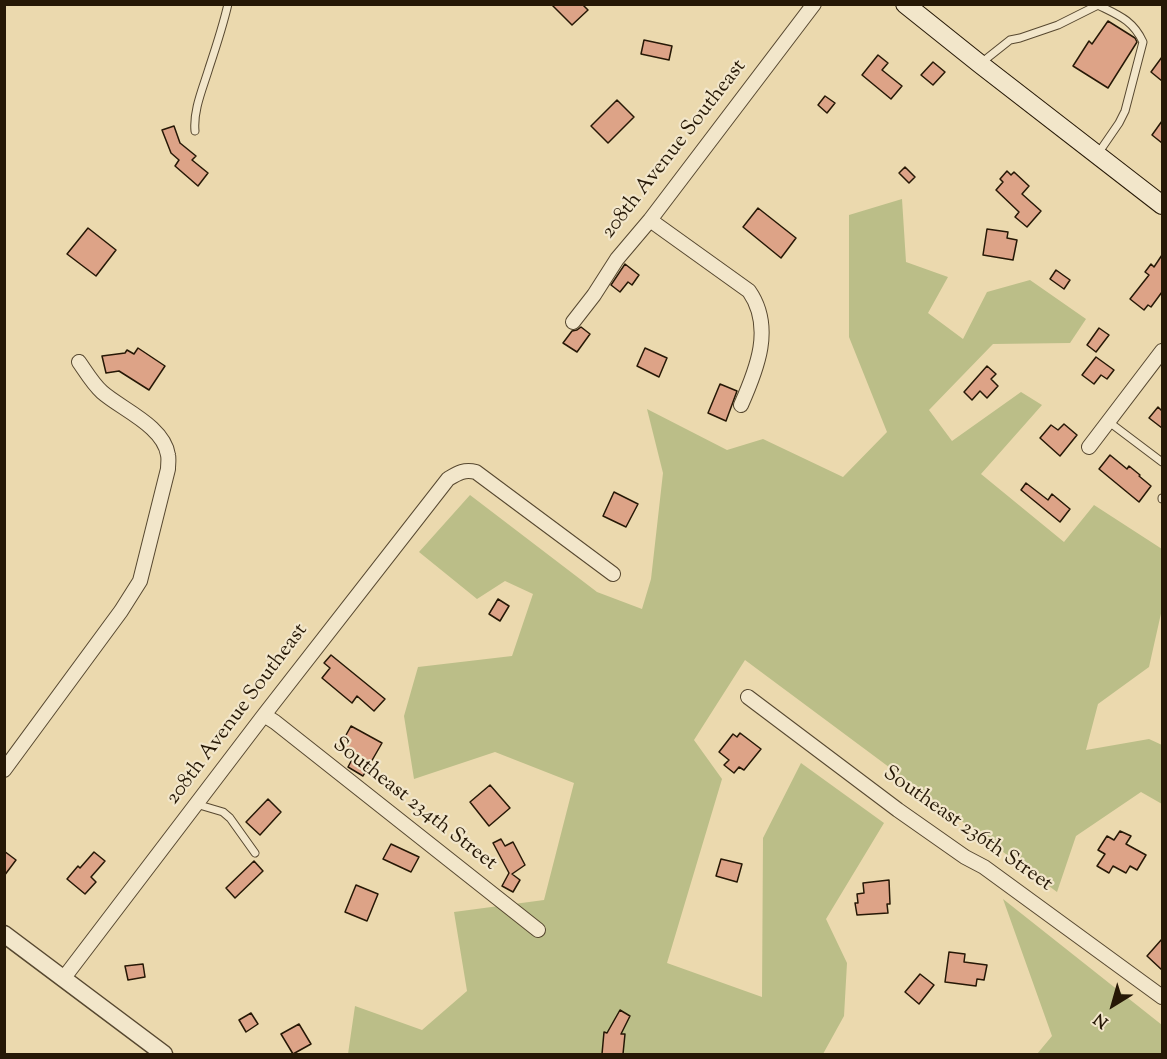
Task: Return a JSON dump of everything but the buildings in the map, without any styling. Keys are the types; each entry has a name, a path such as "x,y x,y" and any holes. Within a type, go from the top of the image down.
{"main road":[{"path":"905,4 1162,205"}],"street":[{"name":"208th Avenue Southeast","path":"573,322 617,259 650,220 814,4"},
{"path":"650,220 749,291 756,302 760,313 760,352 755,374 741,405"},
{"path":"1089,447 1162,351"},
{"path":"4,770 122,611 140,581 168,469 168,454 164,442 149,426 102,392 79,362"},
{"name":"208th Avenue Southeast","path":"63,979 264,715 448,479 462,471 476,472 613,574"},
{"name":"Southeast 236th Street","path":"748,697 898,810 965,857 984,867 1162,996"},
{"name":"Southeast 234th Street","path":"264,715 538,930"},
{"path":"4,934 164,1054"}],"lane":[{"path":"195,131 194,122 198,101 228,4"},
{"path":"980,64 1010,40 1059,25 1098,5 1126,19 1138,32 1143,42 1125,111 1097,154"},
{"path":"1109,422 1162,462"},
{"path":"196,804 223,812 230,818 255,853"}],"green space":[{"path":"902,199 906,262 948,277 928,313 963,339 987,292 1030,280 1086,319 1070,343 993,344 929,410 952,441 1021,392 1042,405 981,474 1064,542 1094,505 1162,549 1162,609 1149,667 1098,704 1086,750 1149,739 1162,745 1162,804 1141,792 1076,836 1057,892 745,660 694,740 722,779 667,963 762,997 763,838 801,763 884,823 826,919 847,963 844,1016 823,1054 348,1054 355,1006 422,1030 467,991 454,912 544,900 574,783 495,752 414,779 404,716 418,667 512,656 533,594 505,581 477,599 419,552 470,495 597,592 642,609 651,579 663,473 647,409 727,450 763,439 843,477 887,432 849,337 849,215"},
{"path":"1003,899 1162,1025 1162,1054 1037,1054 1052,1036"}]}
